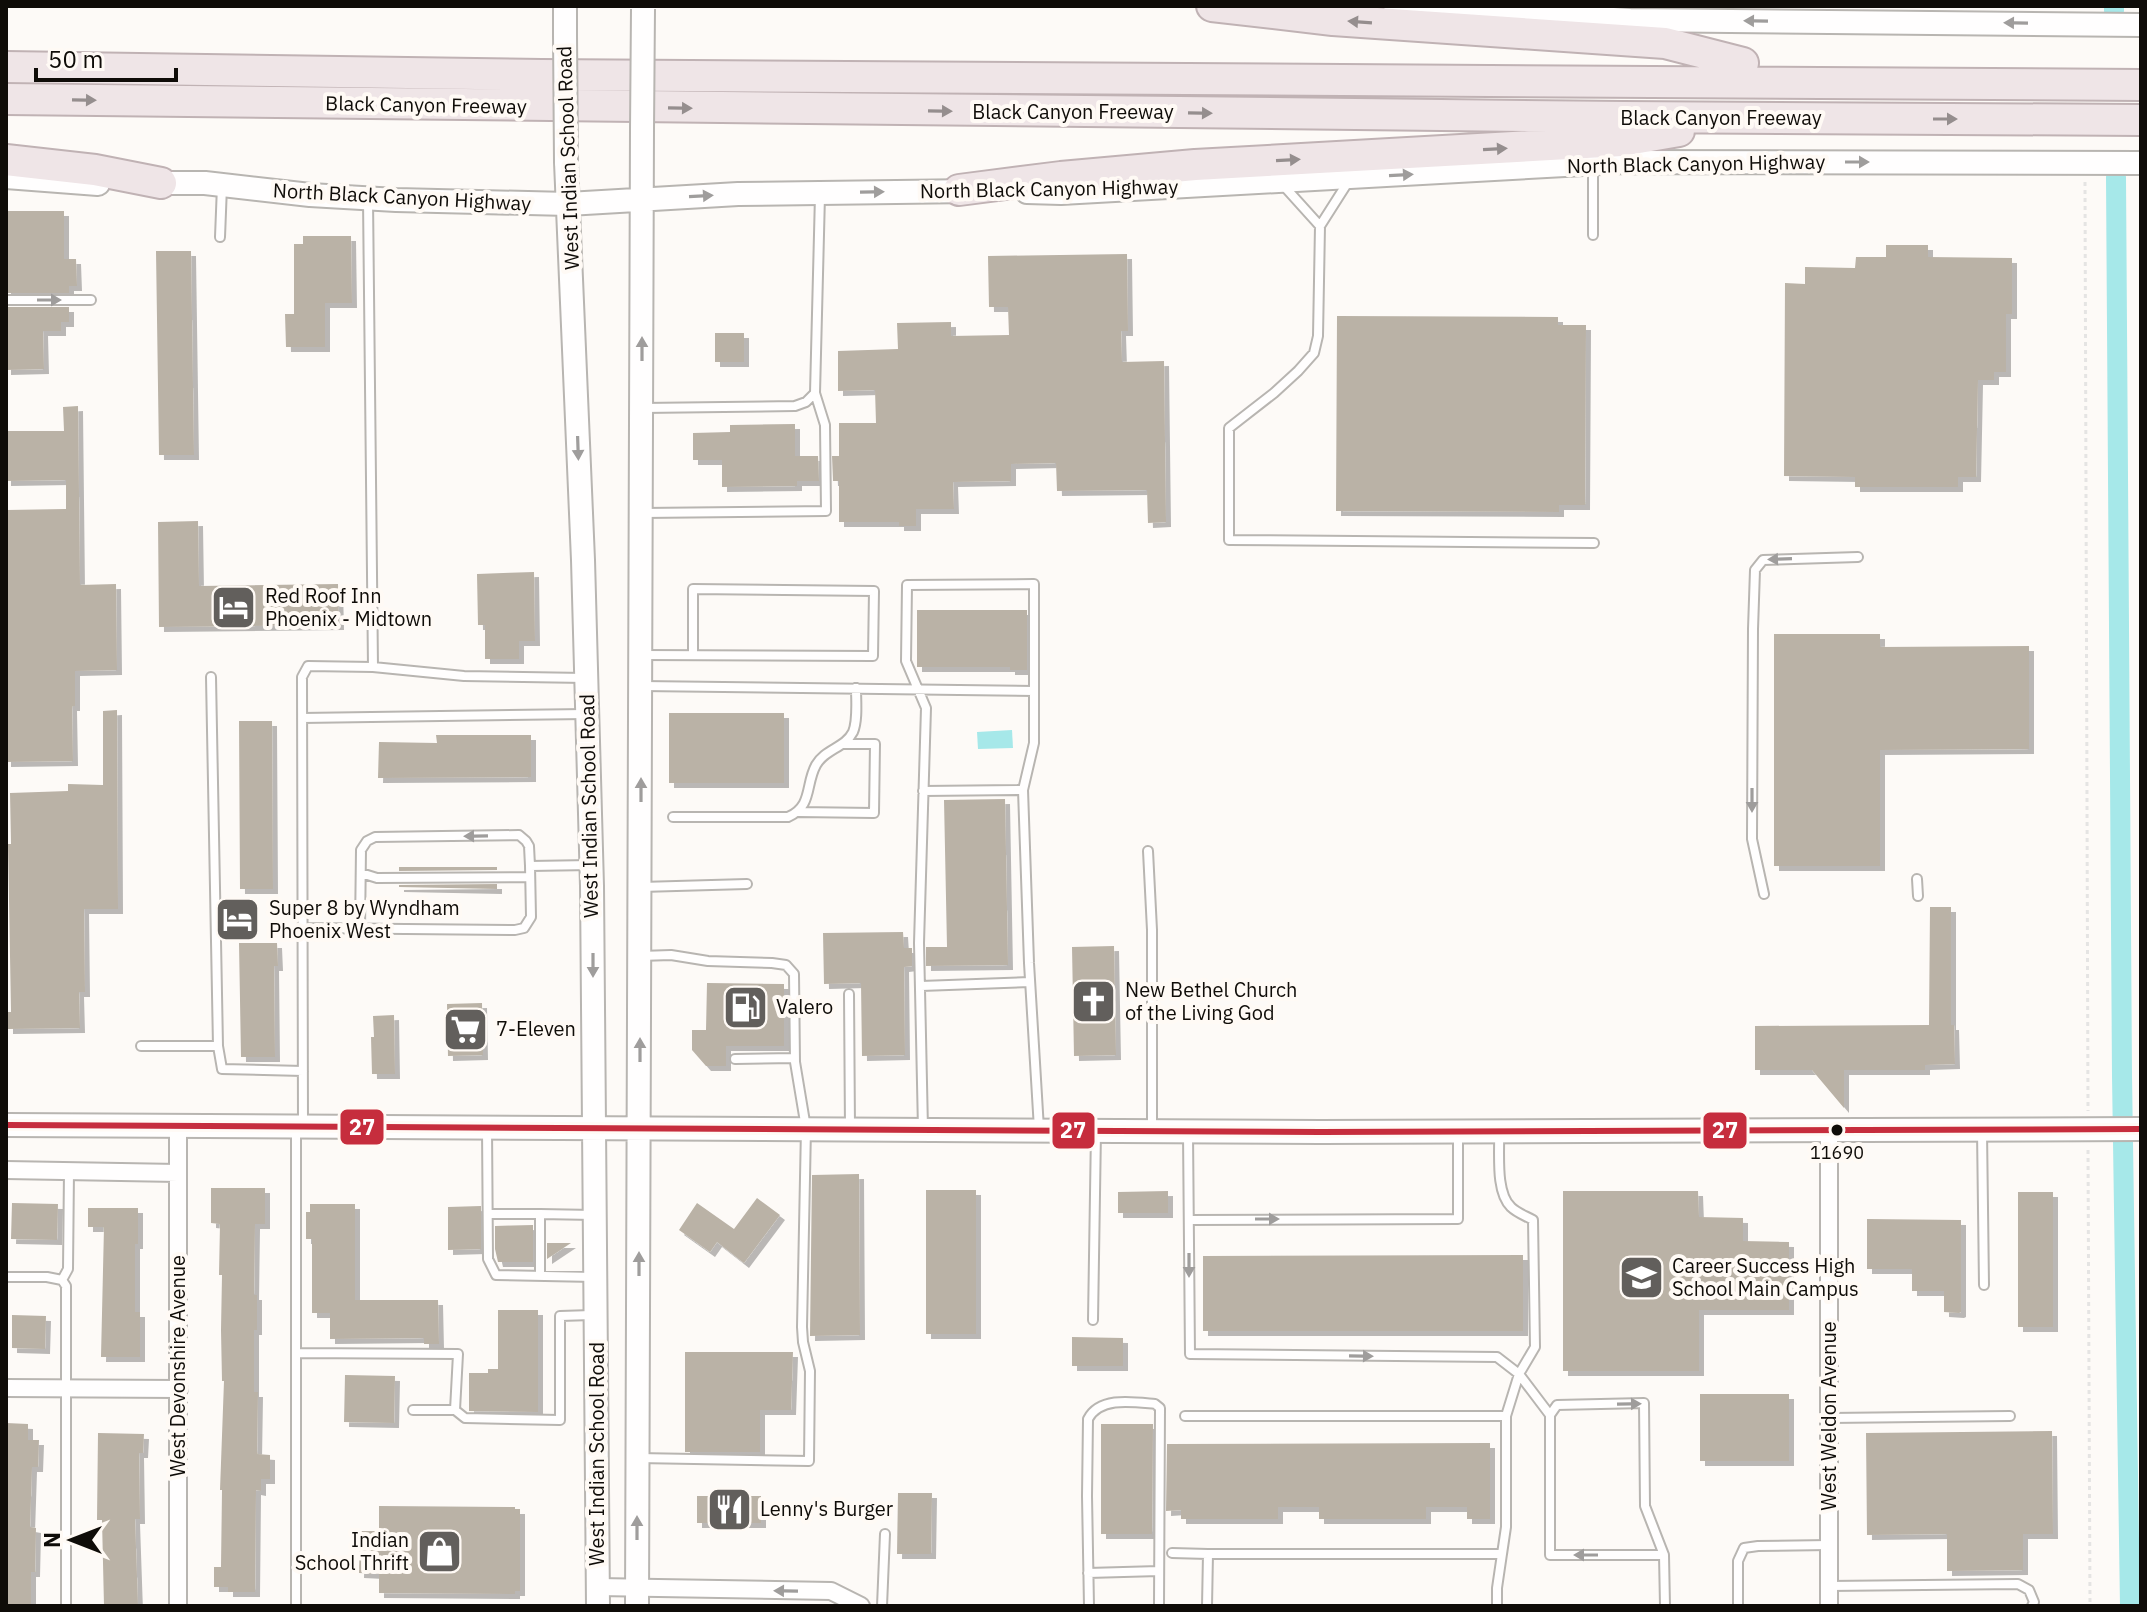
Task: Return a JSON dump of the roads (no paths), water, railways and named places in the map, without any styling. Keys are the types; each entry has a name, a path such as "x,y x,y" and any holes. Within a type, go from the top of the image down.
{"highway":[{"path":"1212,6 1333,20 1665,43 1743,63"},
{"path":"6,48 956,60 1743,63 2093,76"},
{"path":"6,67 745,76 2137,76"},
{"name":"Black Canyon Freeway","path":"6,99 2137,120"},
{"path":"959,190 1195,165 1621,141 1755,118"},
{"path":"6,160 95,170 161,183"}],"main road":[{"path":"1395,6 1630,20 2137,25"},
{"name":"West Indian School Road","path":"565,8 566,162 591,865 598,1597"},
{"name":"West Indian School Road","path":"637,1597 643,8"},
{"name":"North Black Canyon Highway","path":"6,177 95,184 222,185 368,198 568,204 738,194 959,190 1061,193 1620,162 2137,162"},
{"path":"6,1125 1152,1131 2141,1129"}],"street":[{"name":"West Devonshire Avenue","path":"178,1125 178,1606"},
{"name":"West Weldon Avenue","path":"1829,1130 1829,1606"},
{"path":"6,1170 178,1173"},
{"path":"6,1388 179,1389"},
{"path":"598,1597 831,1591 861,1606"}],"lane":[{"path":"1593,164 1593,235"},
{"path":"1351,178 1320,226 1318,336 1314,353 1274,393 1229,428 1229,540 1594,543"},
{"path":"1279,182 1320,226"},
{"path":"220,237 222,185"},
{"path":"642,513 826,511 825,425 815,393 820,193"},
{"path":"368,198 373,667"},
{"path":"6,300 91,300"},
{"path":"642,408 795,406 806,402 815,393"},
{"path":"1764,894 1752,839 1755,570 1763,560 1858,557"},
{"path":"923,1129 919,943 926,708 906,661 907,585 1034,584 1034,743 1023,790 1039,1130"},
{"path":"641,655 873,656 874,591 693,589 693,655"},
{"path":"296,1606 296,1353 299,1127 303,1071 302,677 308,666 373,667 464,676 586,678"},
{"path":"211,677 218,1046 222,1069 303,1071"},
{"path":"641,686 1034,691"},
{"path":"844,744 853,731 856,688"},
{"path":"302,718 587,714"},
{"path":"673,817 788,817 798,812 874,813 875,744 844,744 826,752 816,766 806,800 798,812"},
{"path":"923,791 1023,790"},
{"path":"302,928 360,929 524,928 531,917 529,846 519,835 375,837 363,844 360,929"},
{"path":"1148,851 1152,930 1152,1131"},
{"path":"530,866 591,865"},
{"path":"361,873 377,878 530,877"},
{"path":"1917,879 1918,896"},
{"path":"640,887 747,884"},
{"path":"638,1458 809,1461 810,1371 802,1327 806,1128 795,1058 794,974 786,965 708,961 671,955 640,956"},
{"path":"921,986 1030,982"},
{"path":"849,994 850,1129"},
{"path":"141,1046 218,1046"},
{"path":"735,1059 795,1058"},
{"path":"487,1128 488,1259 496,1275 596,1277"},
{"path":"1093,1320 1096,1130"},
{"path":"1497,1606 1506,1527 1506,1416 1519,1374 1535,1347 1533,1220 1511,1208 1504,1199 1499,1130"},
{"path":"1982,1130 1984,1285"},
{"path":"1188,1131 1190,1354 1497,1357 1519,1374 1550,1415"},
{"path":"1189,1220 1458,1219 1458,1131"},
{"path":"62,1280 68,1269 69,1170"},
{"path":"488,1214 595,1215"},
{"path":"540,1214 540,1276"},
{"path":"6,1277 47,1277 62,1280 66,1286 66,1606"},
{"path":"413,1410 455,1410 465,1418 560,1420 560,1316 596,1315"},
{"path":"296,1353 458,1354 455,1410"},
{"path":"1089,1606 1088,1419 1094,1411 1118,1402 1155,1404 1160,1408 1159,1606"},
{"path":"1664,1555 1550,1555 1550,1415 1557,1405 1644,1403 1645,1506 1664,1555 1665,1606"},
{"path":"1185,1416 1506,1416"},
{"path":"1829,1418 2010,1416"},
{"path":"882,1606 885,1534"},
{"path":"1738,1606 1738,1561 1744,1548 1829,1545"},
{"path":"1172,1553 1502,1554"},
{"path":"1207,1606 1208,1554"},
{"path":"1088,1573 1159,1571"},
{"path":"1829,1586 2018,1584 2029,1590 2034,1602 2032,1606"}],"water":[{"path":"1012,730 1013,748 978,749 977,732"}],"waterway":[{"path":"2114,6 2114,11"},
{"path":"2116,177 2122,1076 2130,1606"}],"place":[{"name":"Red Roof Inn Phoenix - Midtown","path":"234,607"},
{"name":"Super 8 by Wyndham Phoenix West","path":"238,919"},
{"name":"New Bethel Church of the Living God","path":"1094,1001"},
{"name":"Valero","path":"745,1007"},
{"name":"7-Eleven","path":"465,1029"},
{"name":"11690","path":"1837,1130"},
{"name":"Career Success High School Main Campus","path":"1641,1277"},
{"name":"Lenny's Burger","path":"729,1509"},
{"name":"Indian School Thrift","path":"440,1552"}]}
